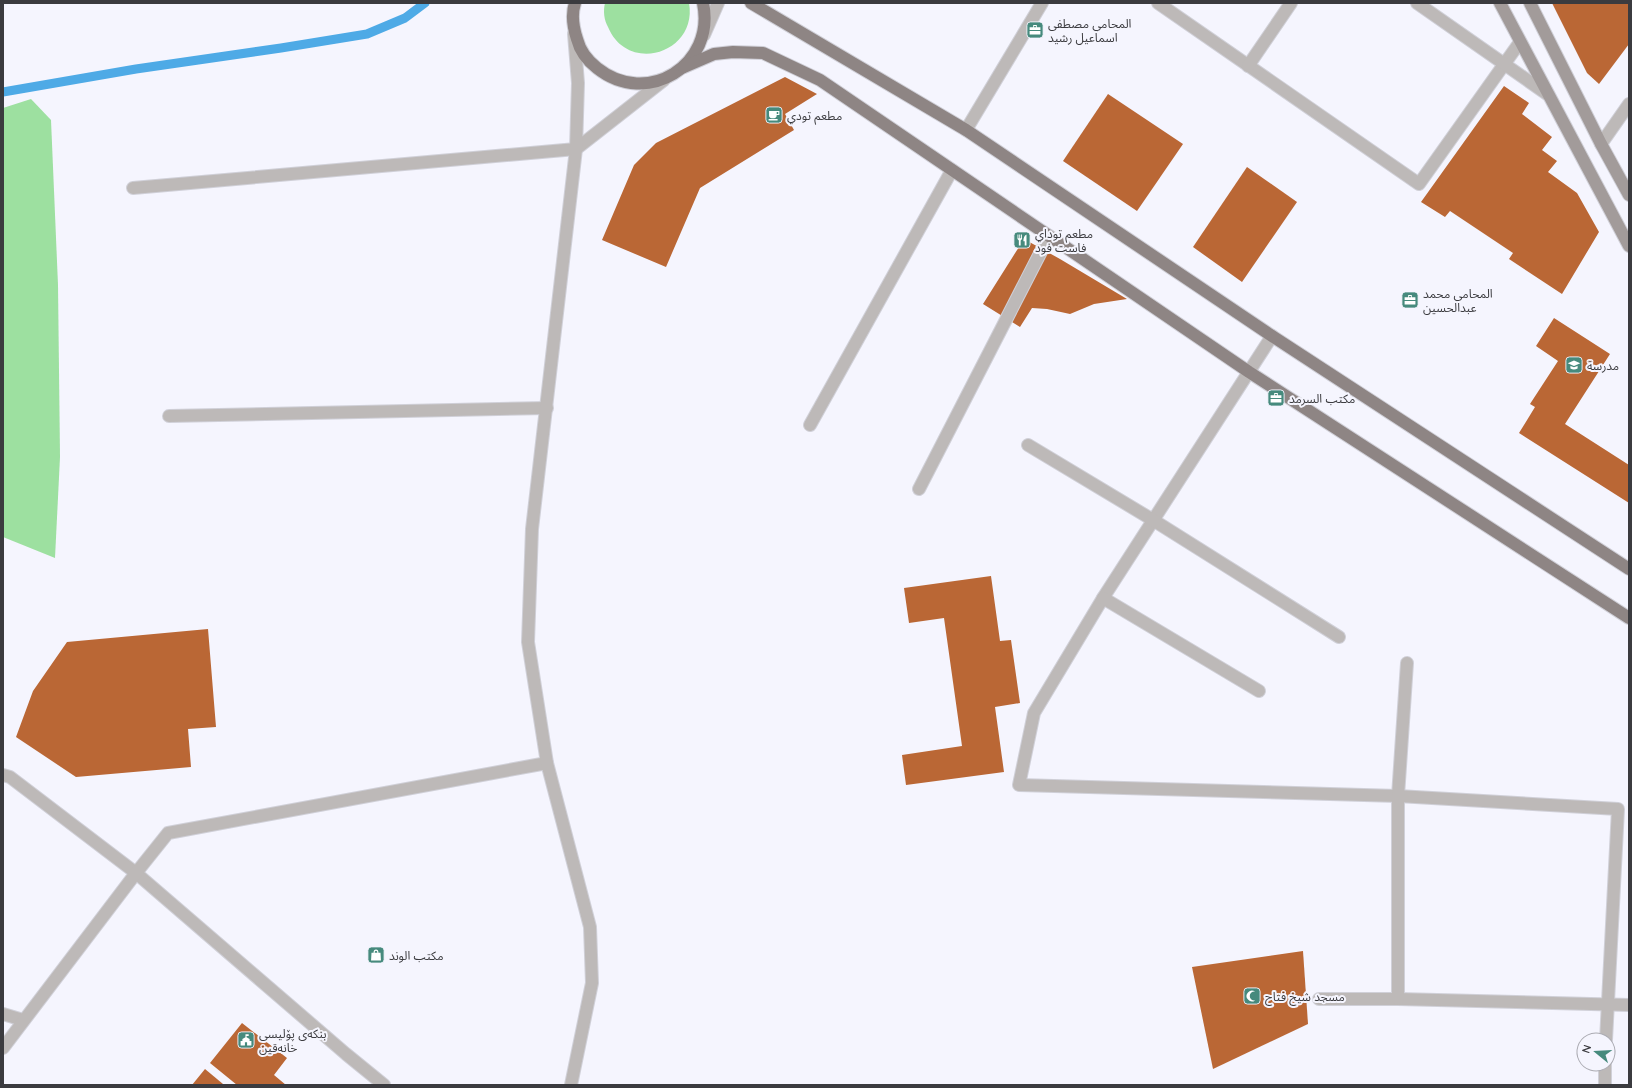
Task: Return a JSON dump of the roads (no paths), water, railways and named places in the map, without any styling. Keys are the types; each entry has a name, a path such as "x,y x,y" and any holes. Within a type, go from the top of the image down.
{"main road":[{"path":"684,67 696,53 703,36 706,14 703,3"},
{"path":"751,3 966,130 1272,336 1629,569"},
{"path":"1500,3 1629,246"},
{"path":"1530,3 1601,144 1629,194"},
{"path":"573,4 573,26 579,46 590,63 606,75 624,83 644,84 664,80 684,67 714,54 733,52 763,53 820,80 1249,372 1629,618"}],"street":[{"path":"703,36 718,3"},
{"path":"966,130 1042,3"},
{"path":"1158,3 1419,184 1520,42"},
{"path":"1248,66 1291,3"},
{"path":"1417,3 1547,94"},
{"path":"571,1085 592,983 590,927 547,763 528,642 532,529 576,149 578,83 573,26"},
{"path":"133,188 576,149 664,80"},
{"path":"1601,144 1629,104"},
{"path":"810,425 952,170"},
{"path":"919,489 1049,236"},
{"path":"1272,336 1103,598 1034,713 1019,786 1398,796 1618,809 1606,1032"},
{"path":"169,416 547,408"},
{"path":"1028,445 1153,520 1339,637"},
{"path":"1103,598 1259,691"},
{"path":"1398,999 1398,796 1407,663"},
{"path":"3,1048 136,872 168,833 547,763"},
{"path":"3,775 10,777 136,872 346,1054 384,1085"},
{"path":"1319,999 1398,999 1629,1005"},
{"path":"3,1014 23,1020"},
{"path":"1605,1072 1605,1085"}],"waterway":[{"path":"3,92 136,69 367,34 405,18 425,3"}],"place":[{"name":"المحامي مصطفى اسماعيل رشيد","path":"1035,30"},
{"name":"مطعم تودي","path":"774,115"},
{"name":"مطعم توداي فاست فود","path":"1022,240"},
{"name":"المحامي محمد عبدالحسين","path":"1410,300"},
{"name":"مدرسة","path":"1574,365"},
{"name":"مكتب السرمد","path":"1276,398"},
{"name":"مكتب الوند","path":"376,955"},
{"name":"مسجد شيخ فتاح","path":"1252,996"},
{"name":"بنکەی پۆلیسی خانەقین","path":"246,1040"}]}
